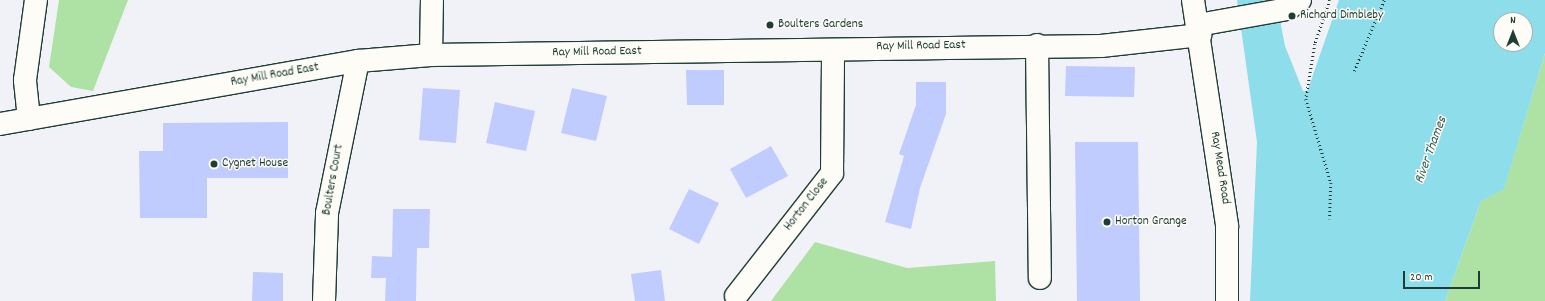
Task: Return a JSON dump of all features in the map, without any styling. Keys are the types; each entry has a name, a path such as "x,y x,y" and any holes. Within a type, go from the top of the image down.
{"street":[{"path":"29,119 25,80 36,0"},
{"path":"432,0 432,55"},
{"name":"Ray Mead Road","path":"1193,0 1206,27 1227,226 1227,301"},
{"name":"Ray Mill Road East","path":"0,124 358,61 432,55 833,50 1036,45 1101,46 1206,27 1294,5"},
{"path":"1036,45 1040,278"},
{"name":"Horton Close","path":"736,296 832,173 833,50"},
{"name":"Boulters Court","path":"324,301 327,213 358,61"}],"path":[{"path":"1330,0 1315,44 1306,100 1330,183 1330,219"},
{"path":"1354,71 1384,0"}],"green space":[{"path":"59,0 128,0 93,91 71,87 49,67"},
{"path":"1545,53 1545,301 1445,301 1481,201 1504,188"},
{"path":"815,242 907,268 995,261 996,301 771,301"}],"water":[{"name":"River Thames","path":"1237,0 1276,0 1285,46 1303,91 1307,92 1339,0 1545,0 1545,53 1504,189 1481,201 1445,301 1250,301 1257,142"}],"building":[{"path":"1066,66 1135,67 1134,97 1065,96"},
{"path":"686,70 724,70 724,105 687,105"},
{"path":"916,82 946,82 946,114 920,188 911,229 885,222 904,156 899,154 916,105"},
{"path":"423,88 460,90 456,143 419,140"},
{"path":"572,88 607,96 596,141 561,133"},
{"path":"495,102 535,111 526,151 486,143"},
{"name":"Cygnet House","path":"288,122 288,178 207,178 207,218 140,218 139,151 163,151 163,123"},
{"name":"Horton Grange","path":"1075,142 1138,142 1140,301 1077,301"},
{"path":"771,146 788,176 746,198 730,169"},
{"path":"689,189 719,203 699,244 669,229"},
{"path":"393,209 430,209 429,248 417,248 416,301 385,301 386,278 371,278 372,256 392,257"},
{"path":"661,270 665,301 635,301 631,274"},
{"path":"253,272 283,273 283,301 252,301"}],"place":[{"name":"Richard Dimbleby","path":"1292,16"},
{"name":"Boulters Gardens","path":"770,25"},
{"name":"Cygnet House","path":"214,164"},
{"name":"Horton Grange","path":"1107,222"}]}
